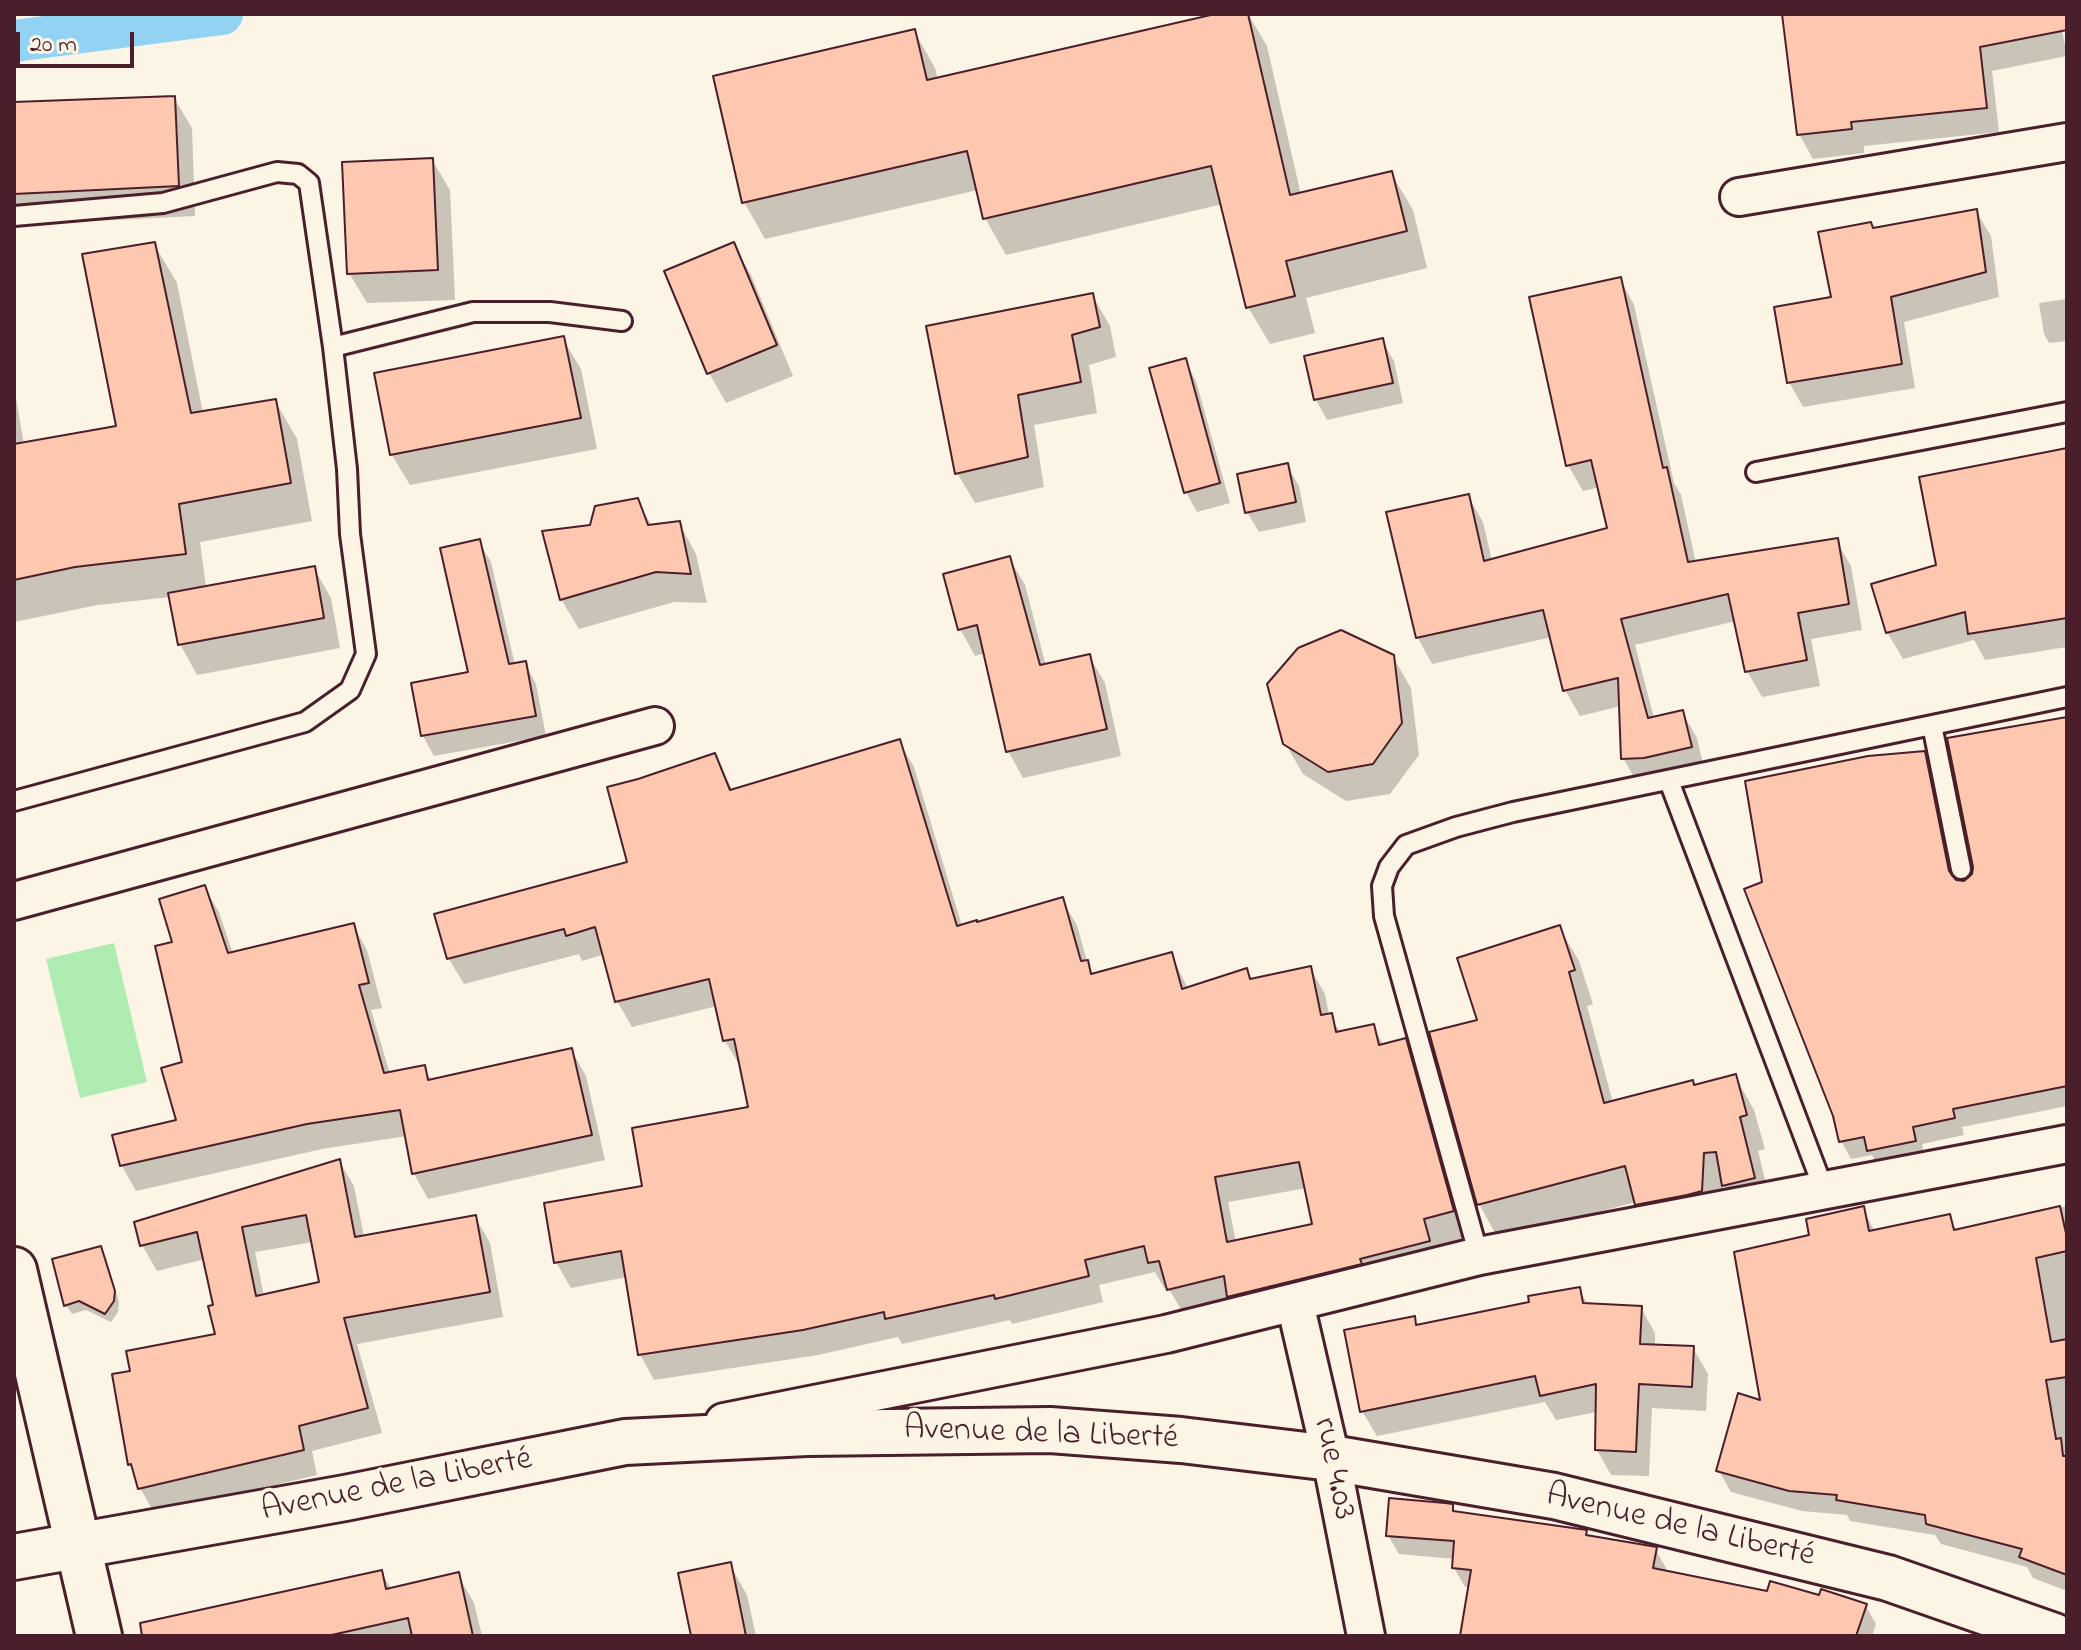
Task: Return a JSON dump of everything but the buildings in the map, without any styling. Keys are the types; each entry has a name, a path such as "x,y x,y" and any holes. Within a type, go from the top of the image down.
{"main road":[{"path":"14,1270 99,1636"},
{"name":"Avenue de la Liberté","path":"14,1557 345,1498 625,1442 807,1433 1050,1430 1181,1440 1331,1458 1554,1496 1888,1578 2054,1636"}],"street":[{"path":"1739,197 2067,142"},
{"path":"14,901 655,726"},
{"path":"625,1442 1166,1334 1479,1256 2067,1144"},
{"name":"rue 4.03","path":"1295,1303 1331,1458 1366,1636"}],"lane":[{"path":"14,216 163,203 277,172 298,174 309,183 333,347 347,469 350,534 366,654 350,690 305,722 14,801"},
{"path":"333,347 473,312 550,312 622,321"},
{"path":"1756,472 2067,412"},
{"path":"1479,1256 1384,916 1382,886 1389,867 1406,845 1456,827 1513,812 2067,697"},
{"path":"1932,725 1961,869"},
{"path":"1669,781 1824,1190"}],"green space":[{"path":"114,943 147,1082 80,1098 46,959"}],"waterway":[{"path":"14,41 222,14"}]}
